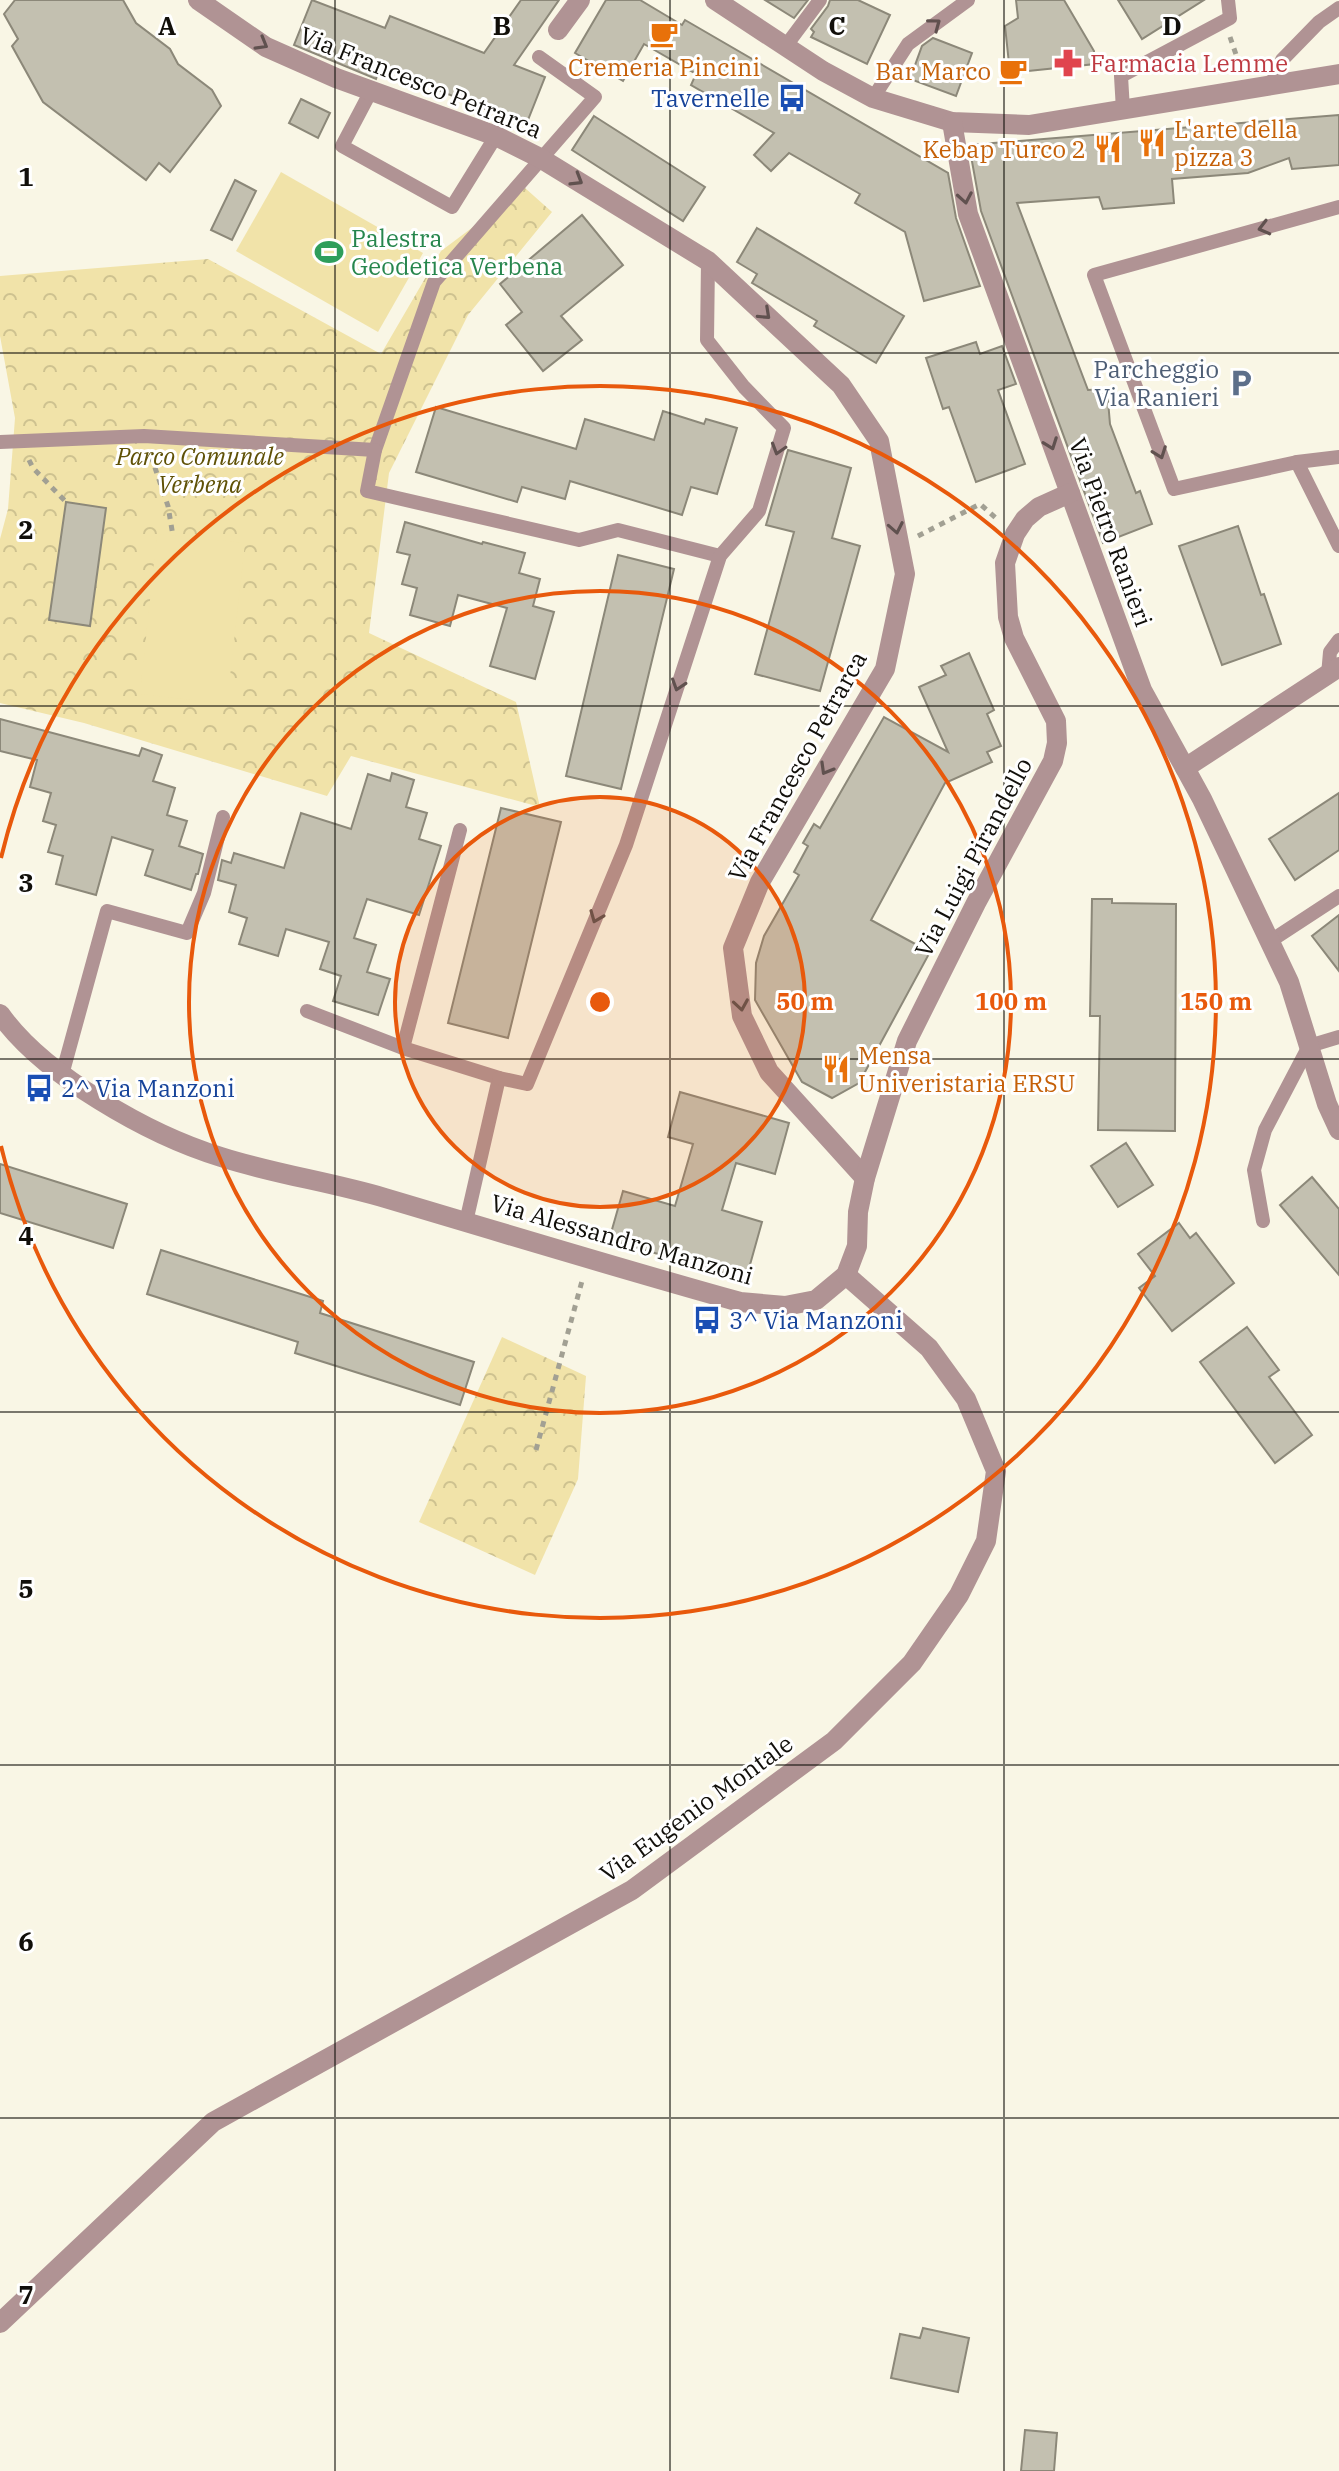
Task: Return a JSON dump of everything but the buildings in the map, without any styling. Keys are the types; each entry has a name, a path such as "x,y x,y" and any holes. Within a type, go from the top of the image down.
{"street":[{"name":"Via Francesco Petrarca","path":"198,0 266,47 371,91 496,136 540,158 708,261 841,385 879,441 905,574 885,669 760,882 733,948 742,1016 769,1072 865,1178"},
{"path":"558,30 580,0"},
{"path":"715,0 823,71 873,98 952,122 1029,125 1339,74"},
{"name":"Via Pietro Ranieri","path":"952,122 968,214 1142,690 1202,799 1289,982 1329,1039 1327,1104 1339,1130"},
{"name":"Via Luigi Pirandello","path":"865,1178 907,1041 976,903 1053,761 1057,743 1056,721 1014,638 1008,617 1005,563 1015,534 1025,519 1039,507 1070,493"},
{"path":"1185,768 1333,671"},
{"name":"Via Alessandro Manzoni","path":"0,1014 10,1028 62,1075 130,1119 219,1157 367,1193 740,1302 785,1306 816,1300 846,1275"},
{"path":"846,1275 857,1246 858,1212 865,1178"},
{"name":"Via Eugenio Montale","path":"0,2323 213,2122 632,1890 834,1741 912,1663 959,1595 986,1541 996,1471 966,1399 929,1348 846,1275"}],"lane":[{"path":"785,47 820,0"},
{"path":"873,98 908,44 968,0"},
{"path":"1123,110 1121,76 1230,18 1228,0"},
{"path":"1271,85 1282,60 1319,22 1339,8"},
{"path":"539,57 595,97 434,282 375,450 367,491 579,540 618,530 720,556"},
{"path":"371,91 342,146 452,207 496,136"},
{"path":"1339,207 1094,275 1174,489 1297,462 1339,457"},
{"path":"307,1011 403,1048 527,1084 626,845 720,556 759,511 784,428 744,387 707,340 708,261"},
{"path":"0,442 144,436 375,450"},
{"path":"1297,462 1339,546"},
{"path":"1333,671 1330,652 1339,640"},
{"path":"62,1075 107,911 187,933 204,893 223,817"},
{"path":"403,1048 460,830"},
{"path":"1269,942 1339,896"},
{"path":"1263,1221 1254,1170 1265,1130 1329,1039"},
{"name":"Via Alessandro Manzoni","path":"466,1222 499,1078"}],"path":[{"path":"1225,20 1248,89"},
{"path":"144,436 168,506 173,536"},
{"path":"20,441 33,468 66,502"},
{"path":"900,546 980,504 1015,534"},
{"path":"536,1450 587,1259"}],"green space":[{"name":"Palestra Geodetica Verbena","path":"281,172 423,253 378,332 236,251"},
{"name":"Parco Comunale Verbena","path":"525,188 552,212 468,315 389,473 369,633 516,702 540,807 351,756 327,796 84,723 0,703 0,539 8,509 15,418 0,336 0,276 208,259 381,354 441,251"},
{"path":"157,534 245,543 227,704 140,694"},
{"path":"502,1337 586,1376 578,1479 535,1575 419,1522"}],"place":[{"name":"Cremeria Pincini","path":"664,34"},
{"name":"Farmacia Lemme","path":"1068,63"},
{"name":"Bar Marco","path":"1013,71"},
{"name":"Tavernelle","path":"792,98"},
{"name":"L'arte della pizza 3","path":"1152,143"},
{"name":"Kebap Turco 2","path":"1108,149"},
{"name":"Palestra Geodetica Verbena","path":"329,252"},
{"name":"Parcheggio Via Ranieri","path":"1241,383"},
{"name":"Mensa Univeristaria ERSU","path":"836,1069"},
{"name":"2^ Via Manzoni","path":"39,1088"},
{"name":"3^ Via Manzoni","path":"707,1320"}]}
